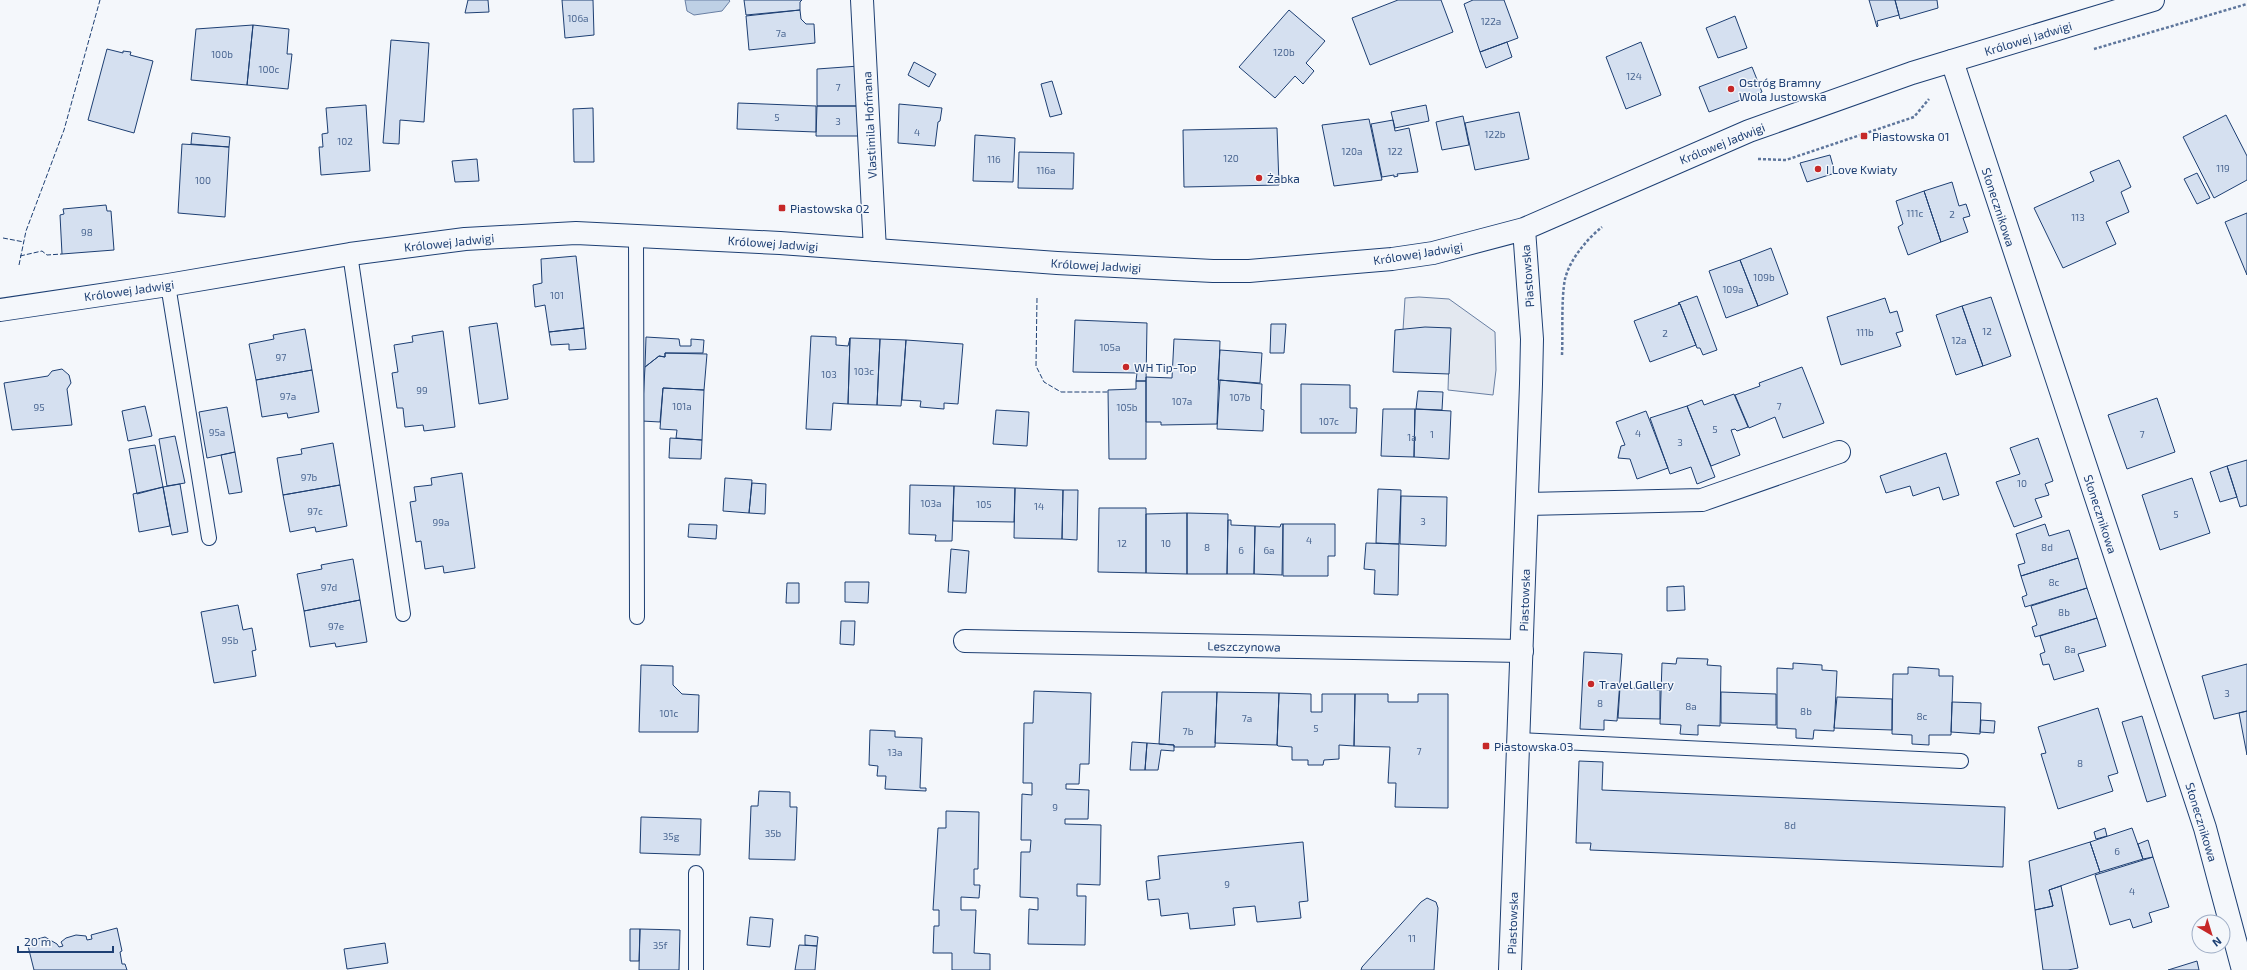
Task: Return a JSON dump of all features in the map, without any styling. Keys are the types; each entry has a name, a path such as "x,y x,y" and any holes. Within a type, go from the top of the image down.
{"street":[{"name":"Vlastimila Hofmana","path":"862,0 875,250"},
{"name":"Królowej Jadwigi","path":"0,310 168,285 350,254 465,239 576,233 875,250 1057,263 1212,271 1249,271 1392,259 1433,253 1524,229 1749,131 1952,61 2153,0"},
{"name":"Słonecznikowa","path":"1952,61 2205,828 2243,970"},
{"name":"Piastowska","path":"1510,970 1532,339 1524,229"},
{"path":"1527,504 1702,500 1839,452"},
{"name":"Leszczynowa","path":"965,641 1522,651"}],"lane":[{"path":"636,236 637,617"},
{"path":"350,254 403,614"},
{"path":"168,285 209,538"},
{"path":"1518,740 1961,761"},
{"path":"696,873 696,970"}],"path":[{"path":"2086,52 2247,4"},
{"path":"1753,158 1786,160 1914,117 1928,99"},
{"path":"1561,361 1566,278 1576,256 1592,234 1603,226"}],"shaded area":[{"path":"1419,297 1449,299 1495,332 1496,370 1493,395 1448,390 1450,328 1403,330 1405,298"}],"water":[{"path":"685,0 730,1 722,11 694,15 687,11"}],"building":[{"path":"468,0 488,0 489,12 465,13"},
{"path":"562,0 593,0 594,35 565,38"},
{"path":"744,0 802,0 800,2 800,10 746,15"},
{"path":"1398,0 1441,0 1453,32 1370,65 1352,18"},
{"path":"1473,0 1504,0 1518,38 1480,52 1464,4"},
{"path":"1869,0 1895,0 1899,15 1877,21 1877,27"},
{"path":"1895,0 1937,0 1938,8 1900,19"},
{"path":"800,10 801,19 806,24 814,24 815,43 749,50 746,16"},
{"path":"1289,10 1325,41 1306,63 1314,71 1303,84 1295,76 1275,98 1239,67"},
{"path":"1735,16 1747,48 1718,58 1706,28"},
{"path":"253,25 289,29 287,54 292,54 288,89 247,85"},
{"path":"253,25 247,85 191,80 196,29"},
{"path":"391,40 429,43 424,122 400,120 399,144 383,143"},
{"path":"1507,42 1512,57 1486,68 1480,52"},
{"path":"1641,42 1661,95 1626,109 1606,57"},
{"path":"107,49 123,53 123,51 131,52 130,55 153,61 134,133 88,120"},
{"path":"914,62 936,74 929,87 908,75"},
{"path":"859,66 859,106 817,106 817,69"},
{"name":"Ostróg Bramny Wola Justowska","path":"1752,67 1762,92 1709,112 1699,87"},
{"path":"1052,81 1062,114 1050,117 1041,84"},
{"path":"738,103 816,106 816,132 737,129"},
{"path":"899,104 942,108 940,121 938,122 935,146 898,143"},
{"path":"366,105 370,171 321,175 319,147 323,147 322,134 328,133 326,108"},
{"path":"1426,105 1429,121 1395,128 1391,112"},
{"path":"817,106 859,106 860,136 816,136"},
{"path":"593,108 594,162 574,162 573,109"},
{"path":"1519,112 1529,159 1475,170 1465,123"},
{"path":"2226,115 2247,156 2247,180 2214,198 2183,137"},
{"path":"1463,116 1469,145 1442,150 1436,122"},
{"path":"1369,119 1382,180 1334,186 1322,125"},
{"path":"1393,120 1395,131 1409,128 1418,172 1397,174 1398,176 1394,177 1394,175 1382,177 1371,124"},
{"path":"1277,128 1279,185 1184,187 1183,130"},
{"path":"192,133 230,137 229,147 191,144"},
{"path":"975,135 1015,138 1013,182 973,181"},
{"path":"182,144 229,147 225,217 178,213"},
{"path":"1019,152 1074,153 1073,189 1018,188"},
{"path":"1830,155 1835,173 1807,182 1800,163"},
{"path":"477,159 479,181 455,182 452,161"},
{"path":"2119,160 2131,187 2121,192 2129,212 2106,222 2116,244 2063,268 2034,208 2094,181 2090,172"},
{"path":"2197,173 2210,198 2197,204 2184,179"},
{"path":"1952,182 1959,206 1966,204 1970,216 1963,218 1968,232 1941,242 1924,191"},
{"path":"1924,191 1941,242 1908,255 1898,227 1903,224 1896,201"},
{"path":"106,205 107,211 111,211 114,250 62,254 60,215 64,214 63,209"},
{"path":"2247,213 2247,275 2225,222"},
{"path":"1771,248 1788,294 1758,306 1740,260"},
{"path":"576,256 584,328 549,332 545,305 535,307 533,285 542,283 541,259"},
{"path":"1740,260 1758,306 1726,318 1709,271"},
{"path":"1697,296 1717,350 1703,355 1700,348 1697,348 1680,304 1678,303"},
{"path":"1991,297 2011,356 1983,366 1962,306"},
{"path":"1885,298 1890,313 1897,311 1903,331 1896,333 1901,346 1841,365 1827,317"},
{"path":"1680,304 1696,345 1650,362 1634,321"},
{"path":"1962,306 1983,366 1956,375 1936,315"},
{"path":"1075,320 1147,323 1146,381 1136,381 1137,373 1073,372"},
{"path":"497,323 508,399 479,404 469,327"},
{"path":"1271,324 1286,324 1284,353 1270,353"},
{"path":"1425,327 1451,328 1449,374 1393,372 1395,330"},
{"path":"584,328 586,349 569,350 569,344 551,345 549,332"},
{"path":"305,329 312,370 256,380 249,344 274,339 273,335"},
{"path":"443,331 455,427 424,431 423,425 405,427 403,408 397,408 392,373 398,372 394,345 413,342 412,336"},
{"path":"811,336 836,337 836,345 848,346 850,338 848,404 833,403 831,430 806,429"},
{"path":"646,337 679,339 680,346 691,346 691,339 704,340 703,353 665,353 665,357 659,356 645,367"},
{"path":"850,338 880,339 877,405 848,404"},
{"path":"880,339 906,340 901,406 877,405"},
{"path":"1174,339 1220,341 1217,424 1161,425 1161,422 1146,422 1146,377 1172,378"},
{"path":"906,340 963,344 958,404 944,403 944,409 920,407 921,401 902,400"},
{"path":"1220,350 1262,353 1260,383 1218,380"},
{"path":"665,353 707,354 704,390 663,388 660,422 642,421 645,367 659,356 665,357"},
{"path":"1802,367 1824,423 1783,438 1775,417 1749,428 1735,395 1760,386 1759,383"},
{"path":"62,369 69,375 71,383 67,389 72,425 12,430 4,383 48,376 52,371"},
{"path":"312,370 319,412 288,418 287,413 262,417 256,380"},
{"path":"1220,380 1262,384 1261,409 1264,410 1263,431 1217,429"},
{"path":"1136,381 1146,381 1146,459 1109,459 1108,390 1136,389"},
{"path":"1301,384 1350,385 1350,408 1357,408 1356,433 1301,433"},
{"path":"663,388 704,390 702,440 676,438 677,430 660,429"},
{"path":"1418,391 1443,392 1442,410 1416,409"},
{"path":"1734,394 1748,427 1737,431 1735,429 1731,430 1740,455 1711,466 1687,406 1702,400 1704,405"},
{"path":"2157,398 2175,452 2127,469 2108,415"},
{"path":"145,406 152,436 128,441 122,411"},
{"path":"1687,406 1715,477 1697,484 1691,467 1670,474 1650,418"},
{"path":"227,407 235,452 207,458 199,412"},
{"path":"1383,409 1415,409 1414,457 1381,456"},
{"path":"1415,409 1451,411 1449,459 1414,457"},
{"path":"996,410 1029,412 1027,446 993,444"},
{"path":"1646,411 1668,468 1637,479 1630,459 1618,458 1621,446 1625,445 1616,422"},
{"path":"175,436 185,483 167,486 159,439"},
{"path":"670,438 702,440 701,459 669,458"},
{"path":"2038,438 2053,481 2045,484 2049,495 2035,499 2042,517 2014,527 1996,482 2020,474 2010,448"},
{"path":"333,443 340,485 283,495 277,458 302,454 301,449"},
{"path":"155,445 163,487 137,494 129,449"},
{"path":"235,452 242,492 229,494 221,455"},
{"path":"1946,453 1959,495 1943,500 1939,487 1913,496 1910,486 1886,493 1880,476"},
{"path":"2247,460 2247,505 2240,507 2227,466"},
{"path":"2227,466 2237,497 2220,502 2210,472"},
{"path":"462,473 475,568 444,573 443,566 425,569 421,541 416,542 410,502 416,501 414,487 432,485 431,478"},
{"path":"725,478 752,480 749,513 723,511"},
{"path":"2192,478 2210,533 2160,550 2142,495"},
{"path":"752,483 766,484 765,514 749,513"},
{"path":"180,484 188,532 172,535 163,487"},
{"path":"340,485 347,526 316,532 315,527 290,532 283,495"},
{"path":"910,485 954,486 952,541 935,541 936,535 909,534"},
{"path":"954,486 1015,488 1014,522 953,521"},
{"path":"163,487 170,526 139,532 133,494"},
{"path":"1015,488 1063,490 1062,539 1014,538"},
{"path":"1378,489 1401,490 1399,544 1376,543"},
{"path":"1063,490 1078,490 1077,540 1062,539"},
{"path":"1401,496 1447,497 1446,546 1400,544"},
{"path":"1099,508 1146,508 1146,573 1098,572"},
{"path":"1187,513 1187,574 1146,573 1146,514"},
{"path":"1187,513 1228,514 1227,574 1187,574"},
{"path":"1228,520 1231,520 1231,525 1255,526 1254,574 1227,574"},
{"path":"689,524 717,525 716,539 688,537"},
{"path":"1281,524 1283,524 1282,575 1254,574 1255,526 1280,527"},
{"path":"1283,524 1335,524 1335,556 1328,556 1328,576 1283,576"},
{"path":"2045,524 2049,536 2069,530 2078,558 2021,576 2018,565 2025,563 2016,534"},
{"path":"1366,543 1399,544 1398,595 1374,594 1375,570 1364,569"},
{"path":"951,549 969,551 966,593 948,592"},
{"path":"2078,558 2087,588 2025,607 2022,597 2027,595 2021,576"},
{"path":"353,559 360,600 304,611 297,574 322,569 321,565"},
{"path":"845,582 869,582 868,603 845,602"},
{"path":"787,583 799,583 799,603 786,603"},
{"path":"1684,586 1685,610 1667,611 1667,587"},
{"path":"2087,588 2097,618 2035,637 2032,627 2037,625 2031,606"},
{"path":"360,600 367,642 336,647 335,643 310,647 304,611"},
{"path":"238,605 243,630 252,628 256,650 252,651 256,676 214,683 201,612"},
{"path":"2097,618 2106,646 2078,654 2084,671 2054,680 2049,664 2043,665 2040,654 2045,652 2040,636"},
{"path":"841,621 855,621 854,645 840,644"},
{"path":"1584,652 1622,654 1617,721 1604,720 1604,730 1580,729"},
{"path":"1677,658 1708,659 1707,665 1721,666 1720,726 1698,725 1698,735 1680,734 1681,725 1660,724 1662,663 1676,664"},
{"path":"1793,663 1822,665 1822,670 1837,671 1834,731 1814,730 1813,739 1796,738 1796,729 1777,728 1777,668 1793,669"},
{"path":"2247,664 2247,711 2214,719 2202,676"},
{"path":"641,665 673,666 673,685 682,694 699,695 698,732 639,732"},
{"path":"1908,667 1939,669 1939,676 1953,676 1951,735 1929,735 1929,745 1912,744 1912,735 1892,734 1893,674 1908,674"},
{"path":"1620,687 1660,690 1660,719 1618,718"},
{"path":"1034,691 1091,693 1089,764 1080,764 1079,784 1066,784 1066,789 1089,790 1088,819 1065,819 1065,824 1101,825 1100,885 1077,884 1077,896 1086,896 1085,945 1028,944 1029,909 1038,910 1038,898 1020,897 1021,852 1030,852 1031,840 1021,840 1022,794 1032,795 1032,783 1023,783 1024,723 1033,723"},
{"path":"1162,692 1217,692 1215,747 1174,747 1174,745 1159,744"},
{"path":"1217,692 1279,693 1277,745 1215,743"},
{"path":"1721,692 1776,694 1776,725 1721,723"},
{"path":"1279,693 1311,694 1311,712 1322,712 1322,694 1355,694 1354,746 1339,745 1339,759 1324,760 1323,765 1308,765 1308,760 1292,760 1292,747 1277,745"},
{"path":"1355,694 1388,694 1388,702 1418,702 1418,694 1448,694 1448,808 1395,807 1396,783 1388,783 1390,747 1354,746"},
{"path":"1837,697 1892,699 1892,730 1834,728"},
{"path":"1952,702 1981,703 1980,734 1951,732"},
{"path":"2098,708 2118,773 2108,776 2113,791 2058,809 2041,754 2046,753 2038,727"},
{"path":"2247,711 2247,755 2239,713"},
{"path":"2142,716 2166,796 2147,802 2122,722"},
{"path":"1981,720 1995,721 1994,733 1980,732"},
{"path":"870,730 895,731 895,737 922,738 920,788 926,788 926,791 885,789 886,776 877,776 878,766 869,765"},
{"path":"1132,742 1147,743 1145,770 1130,770"},
{"path":"1147,743 1174,745 1174,751 1161,750 1158,770 1145,770"},
{"path":"1579,761 1603,762 1602,790 2005,807 2003,867 1590,850 1591,843 1576,843"},
{"path":"759,791 790,792 790,807 797,807 795,860 749,859 751,806 758,806"},
{"path":"946,811 979,812 978,869 974,869 974,885 980,885 979,898 961,897 961,910 976,910 974,953 990,954 990,970 952,970 952,953 933,953 934,926 939,926 939,910 933,910 938,828 946,828"},
{"path":"641,817 701,819 700,855 640,853"},
{"path":"2105,828 2107,836 2096,839 2094,832"},
{"path":"2132,828 2143,859 2100,872 2090,842"},
{"path":"2148,840 2153,857 2143,859 2138,844"},
{"path":"1303,842 1308,901 1299,902 1301,918 1257,922 1255,906 1233,908 1235,925 1190,929 1188,913 1161,916 1159,899 1148,900 1146,881 1160,879 1158,856"},
{"path":"2090,842 2100,872 2049,890 2053,906 2035,910 2029,861"},
{"path":"2153,857 2169,907 2149,913 2152,922 2133,928 2130,919 2110,925 2095,875"},
{"path":"2061,886 2078,968 2068,970 2043,970 2035,910 2053,906 2049,890"},
{"path":"1427,898 1436,902 1438,908 1434,970 1361,970 1362,967 1421,902"},
{"path":"750,917 773,919 770,947 747,945"},
{"path":"117,928 122,951 120,952 122,964 125,964 127,970 34,970 27,942 45,937 57,944 59,947 63,946 61,942 66,938 76,935 86,936 87,940 92,939 91,935"},
{"path":"630,929 640,929 639,961 630,961"},
{"path":"640,929 680,930 679,970 639,970"},
{"path":"805,935 818,937 817,946 805,945"},
{"path":"385,943 388,963 347,969 344,949"},
{"path":"799,945 817,946 815,970 795,970"},
{"path":"2197,961 2199,970 2168,970"}],"fence":[{"path":"19,265 26,231 64,130 100,0"},
{"path":"3,238 24,242"},
{"path":"20,256 42,251 47,255 62,254"},
{"path":"1037,298 1036,366 1044,382 1061,392 1108,392"}],"place":[{"name":"Ostróg Bramny Wola Justowska","path":"1731,89"},
{"name":"Piastowska 01","path":"1864,136"},
{"name":"I Love Kwiaty","path":"1818,169"},
{"name":"Żabka","path":"1259,178"},
{"name":"Piastowska 02","path":"782,208"},
{"name":"WH Tip-Top","path":"1126,367"},
{"name":"Travel Gallery","path":"1591,684"},
{"name":"Piastowska 03","path":"1486,746"}]}
